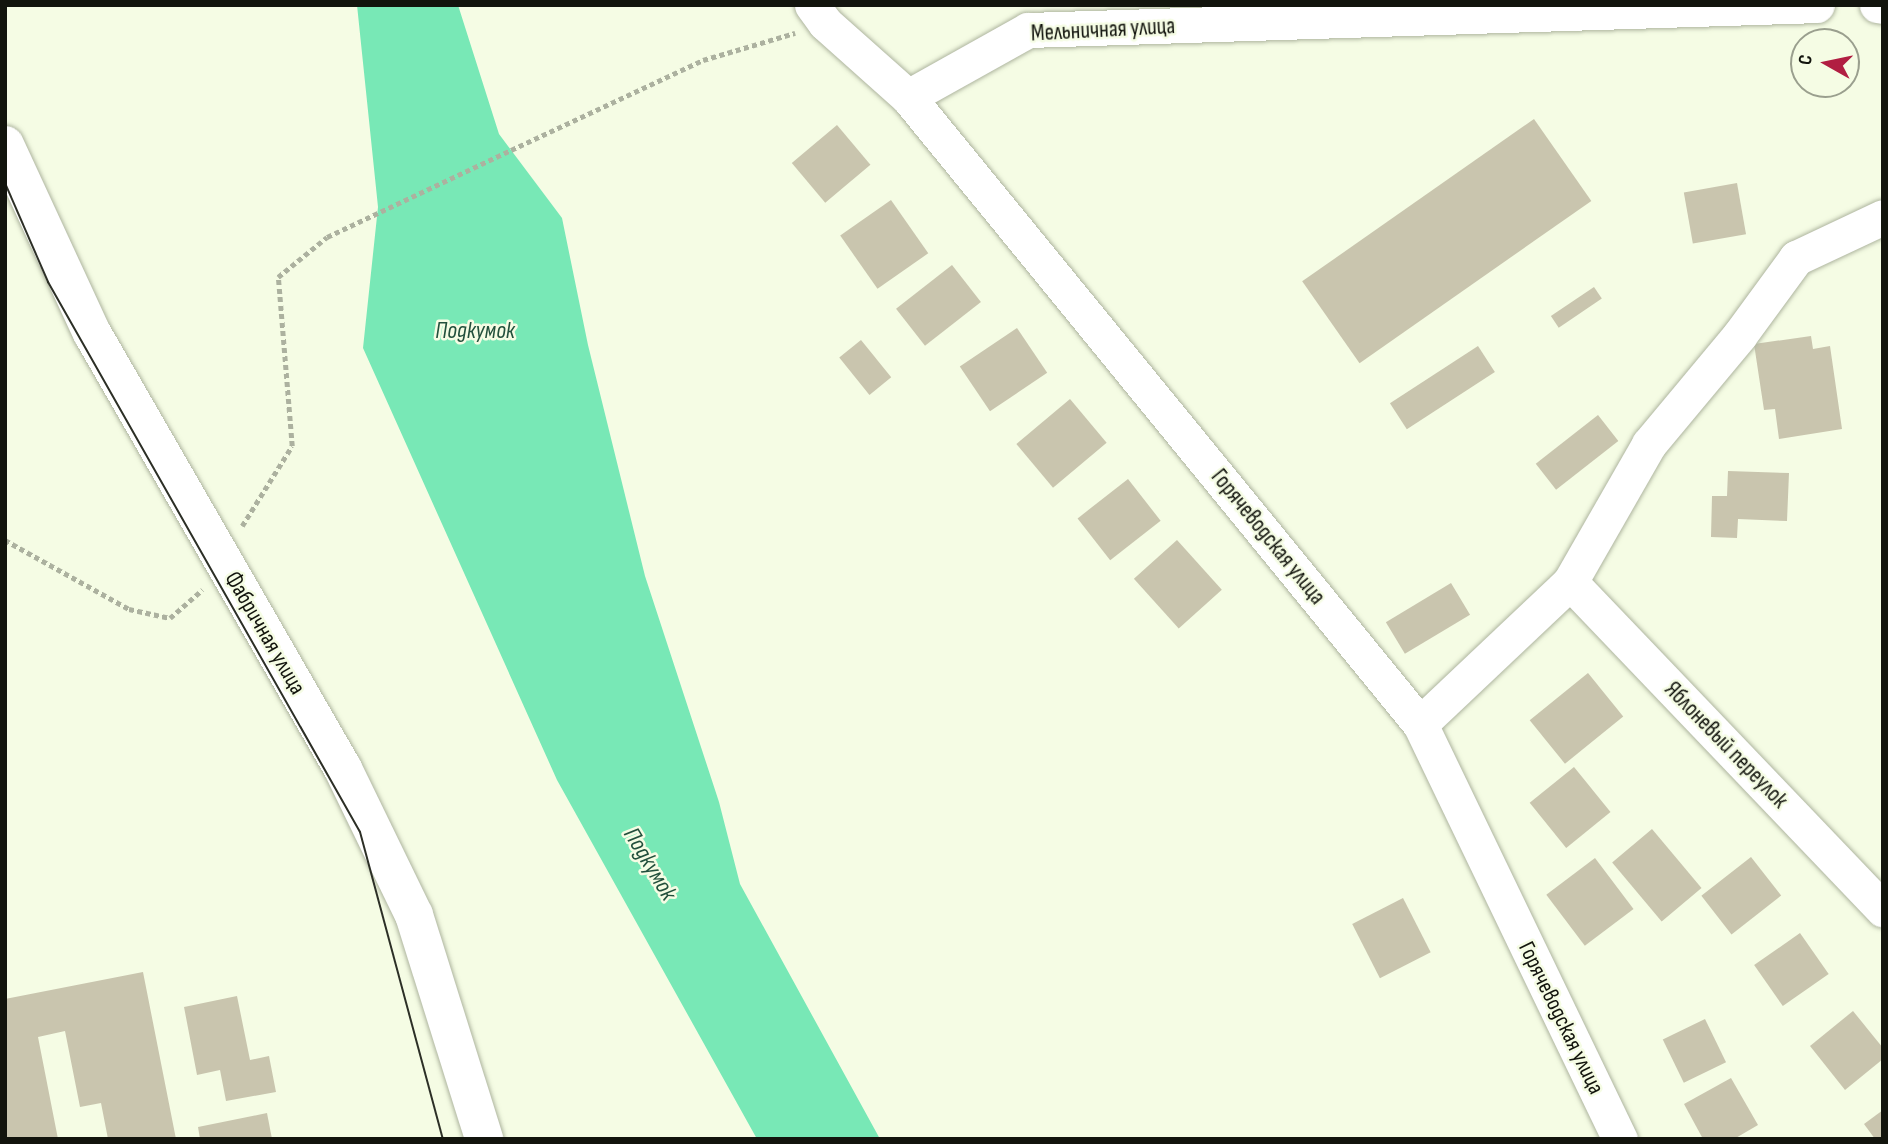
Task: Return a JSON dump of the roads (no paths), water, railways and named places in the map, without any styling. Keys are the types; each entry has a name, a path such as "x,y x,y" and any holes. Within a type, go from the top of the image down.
{"main road":[{"name":"Фабричная улица","path":"5,145 92,333 344,769 414,915 484,1139"}],"street":[{"name":"Мельничная улица","path":"908,97 1028,30 1817,5"},
{"path":"1877,5 1883,6"},
{"name":"Горячеводская улица","path":"819,14 908,97 1420,724 1620,1139"},
{"path":"1420,724 1570,582 1649,444 1739,337 1796,258 1883,217"},
{"name":"Яблоневый переулок","path":"1570,582 1883,909"}],"water":[{"name":"Подкумок","path":"357,5 458,5 499,134 562,218 588,345 645,576 719,802 740,884 880,1139 757,1139 557,780 363,348 378,207"}],"tram line":[{"path":"5,183 48,282 360,832 443,1139"}]}
